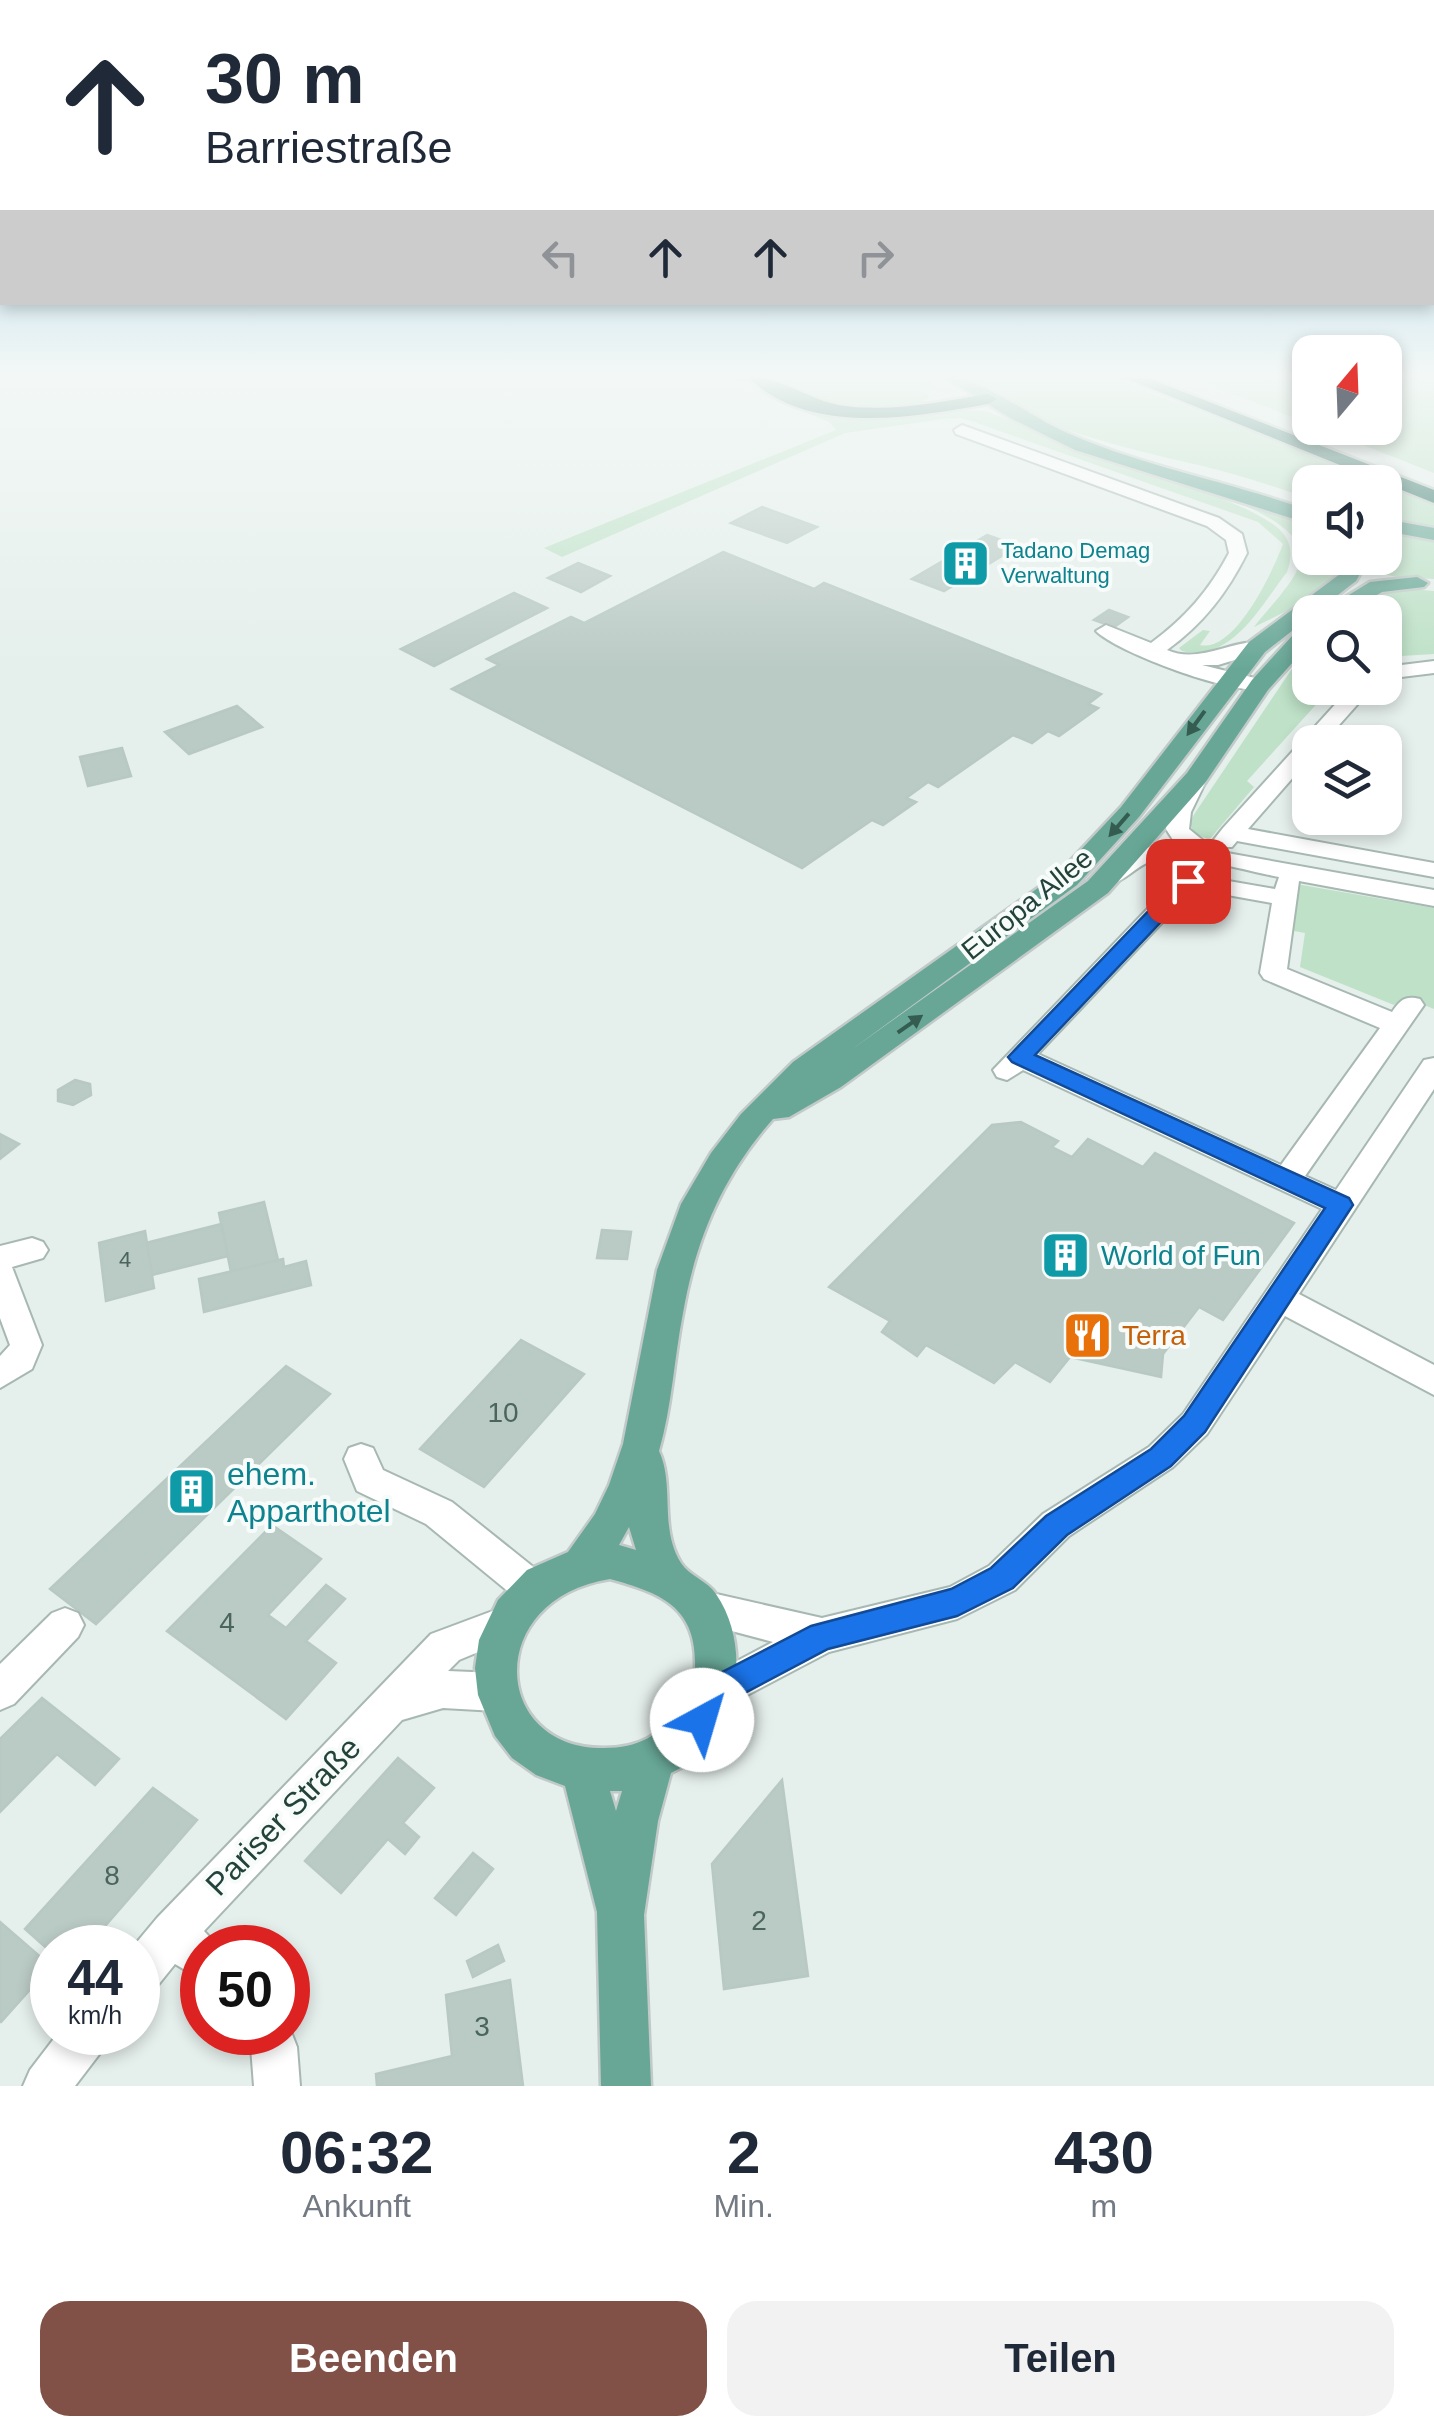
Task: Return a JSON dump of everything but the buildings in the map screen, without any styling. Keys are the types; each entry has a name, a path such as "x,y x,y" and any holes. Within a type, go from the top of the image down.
{"highway":[{"path":"1379,475 1434,497"}],"main road":[{"path":"1180,475 1292,512"},
{"path":"1217,475 1292,499"},
{"path":"1402,528 1434,534"},
{"name":"Europa Allee","path":"750,1128 830,1080 1098,887 1196,778 1257,647 1350,575"},
{"path":"1377,575 1429,585"},
{"path":"1361,595 1377,586 1429,585"},
{"name":"Europa Allee","path":"664,1573 647,1522 646,1439 673,1281 687,1228 715,1171 778,1092 804,1069 1068,880 1236,695 1260,684 1292,649"},
{"name":"Europa Allee","path":"582,1565 615,1518 646,1439"},
{"path":"624,1562 664,1573 686,1588 703,1608 718,1648 715,1692 702,1720 681,1744 653,1761 619,1771 583,1771 552,1762 526,1744 507,1720 496,1692 495,1657 506,1623 534,1590 557,1574 582,1565 624,1562"},
{"path":"626,2086 620,1915 635,1820 653,1761"},
{"path":"583,1771 620,1915"}],"street":[{"path":"1086,475 1213,522 1235,538 1238,553 1222,587 1192,624 1174,656"},
{"path":"1106,631 1174,656 1236,695"},
{"path":"1174,656 1226,657 1257,647"},
{"path":"1402,671 1434,667"},
{"path":"1328,725 1346,705"},
{"path":"1215,856 1292,765"},
{"path":"1196,778 1177,818 1176,830 1182,840 1215,856"},
{"path":"1232,832 1434,870"},
{"path":"1098,887 1149,852 1215,856 1434,898"},
{"path":"1286,1181 1404,1015 1273,972 1289,870"},
{"path":"1285,898 1188,881 1013,1064 1340,1205"},
{"path":"715,1692 822,1636 957,1602 1002,1578 1056,1525 1161,1457 1194,1424 1434,1067"},
{"path":"0,1258 32,1250"},
{"path":"0,1274 26,1345 20,1360 0,1374"},
{"path":"1281,1299 1434,1380"},
{"path":"361,1459 369,1480 439,1513 534,1590"},
{"path":"703,1608 822,1636"},
{"name":"Pariser Straße","path":"204,1925 390,1705 445,1647 506,1623"},
{"path":"0,1691 65,1626"},
{"name":"Pariser Straße","path":"390,1705 442,1689 496,1692"},
{"path":"46,2086 70,2055"},
{"path":"275,2055 277,2086"}],"green space":[{"path":"724,475 748,475 562,557 544,548"},
{"path":"1125,475 1149,475 1234,504 1274,525 1287,540 1287,572 1244,628 1216,648 1182,651 1179,648 1203,630 1210,631 1200,645 1213,644 1226,636 1262,590 1283,544 1258,522"},
{"path":"1238,475 1292,475 1292,493 1241,476"},
{"path":"1193,486 1292,516 1292,537 1263,514"},
{"path":"1402,491 1434,504 1434,528 1402,522"},
{"path":"1402,533 1434,539 1434,579 1389,575 1402,575"},
{"path":"1294,575 1335,575 1309,595 1292,595 1292,608 1254,627"},
{"path":"1381,591 1434,591 1434,654 1402,656 1402,595 1374,595"},
{"path":"1292,669 1292,705 1316,705 1298,725 1292,725 1292,731 1247,781 1254,787 1209,840 1193,832 1190,822"},
{"path":"1296,884 1434,908 1434,1009 1405,997 1394,1005 1300,967 1305,933 1289,930"}],"place":[{"name":"Tadano Demag Verwaltung","path":"966,563"},
{"name":"World of Fun","path":"1066,1255"},
{"name":"Terra","path":"1087,1335"},
{"name":"ehem. Apparthotel","path":"192,1492"}],"route":[{"path":"702,1720 715,1692 822,1636 957,1602 1002,1578 1056,1525 1161,1457 1194,1424 1281,1299 1340,1205 1020,1057 1188,881"}]}
